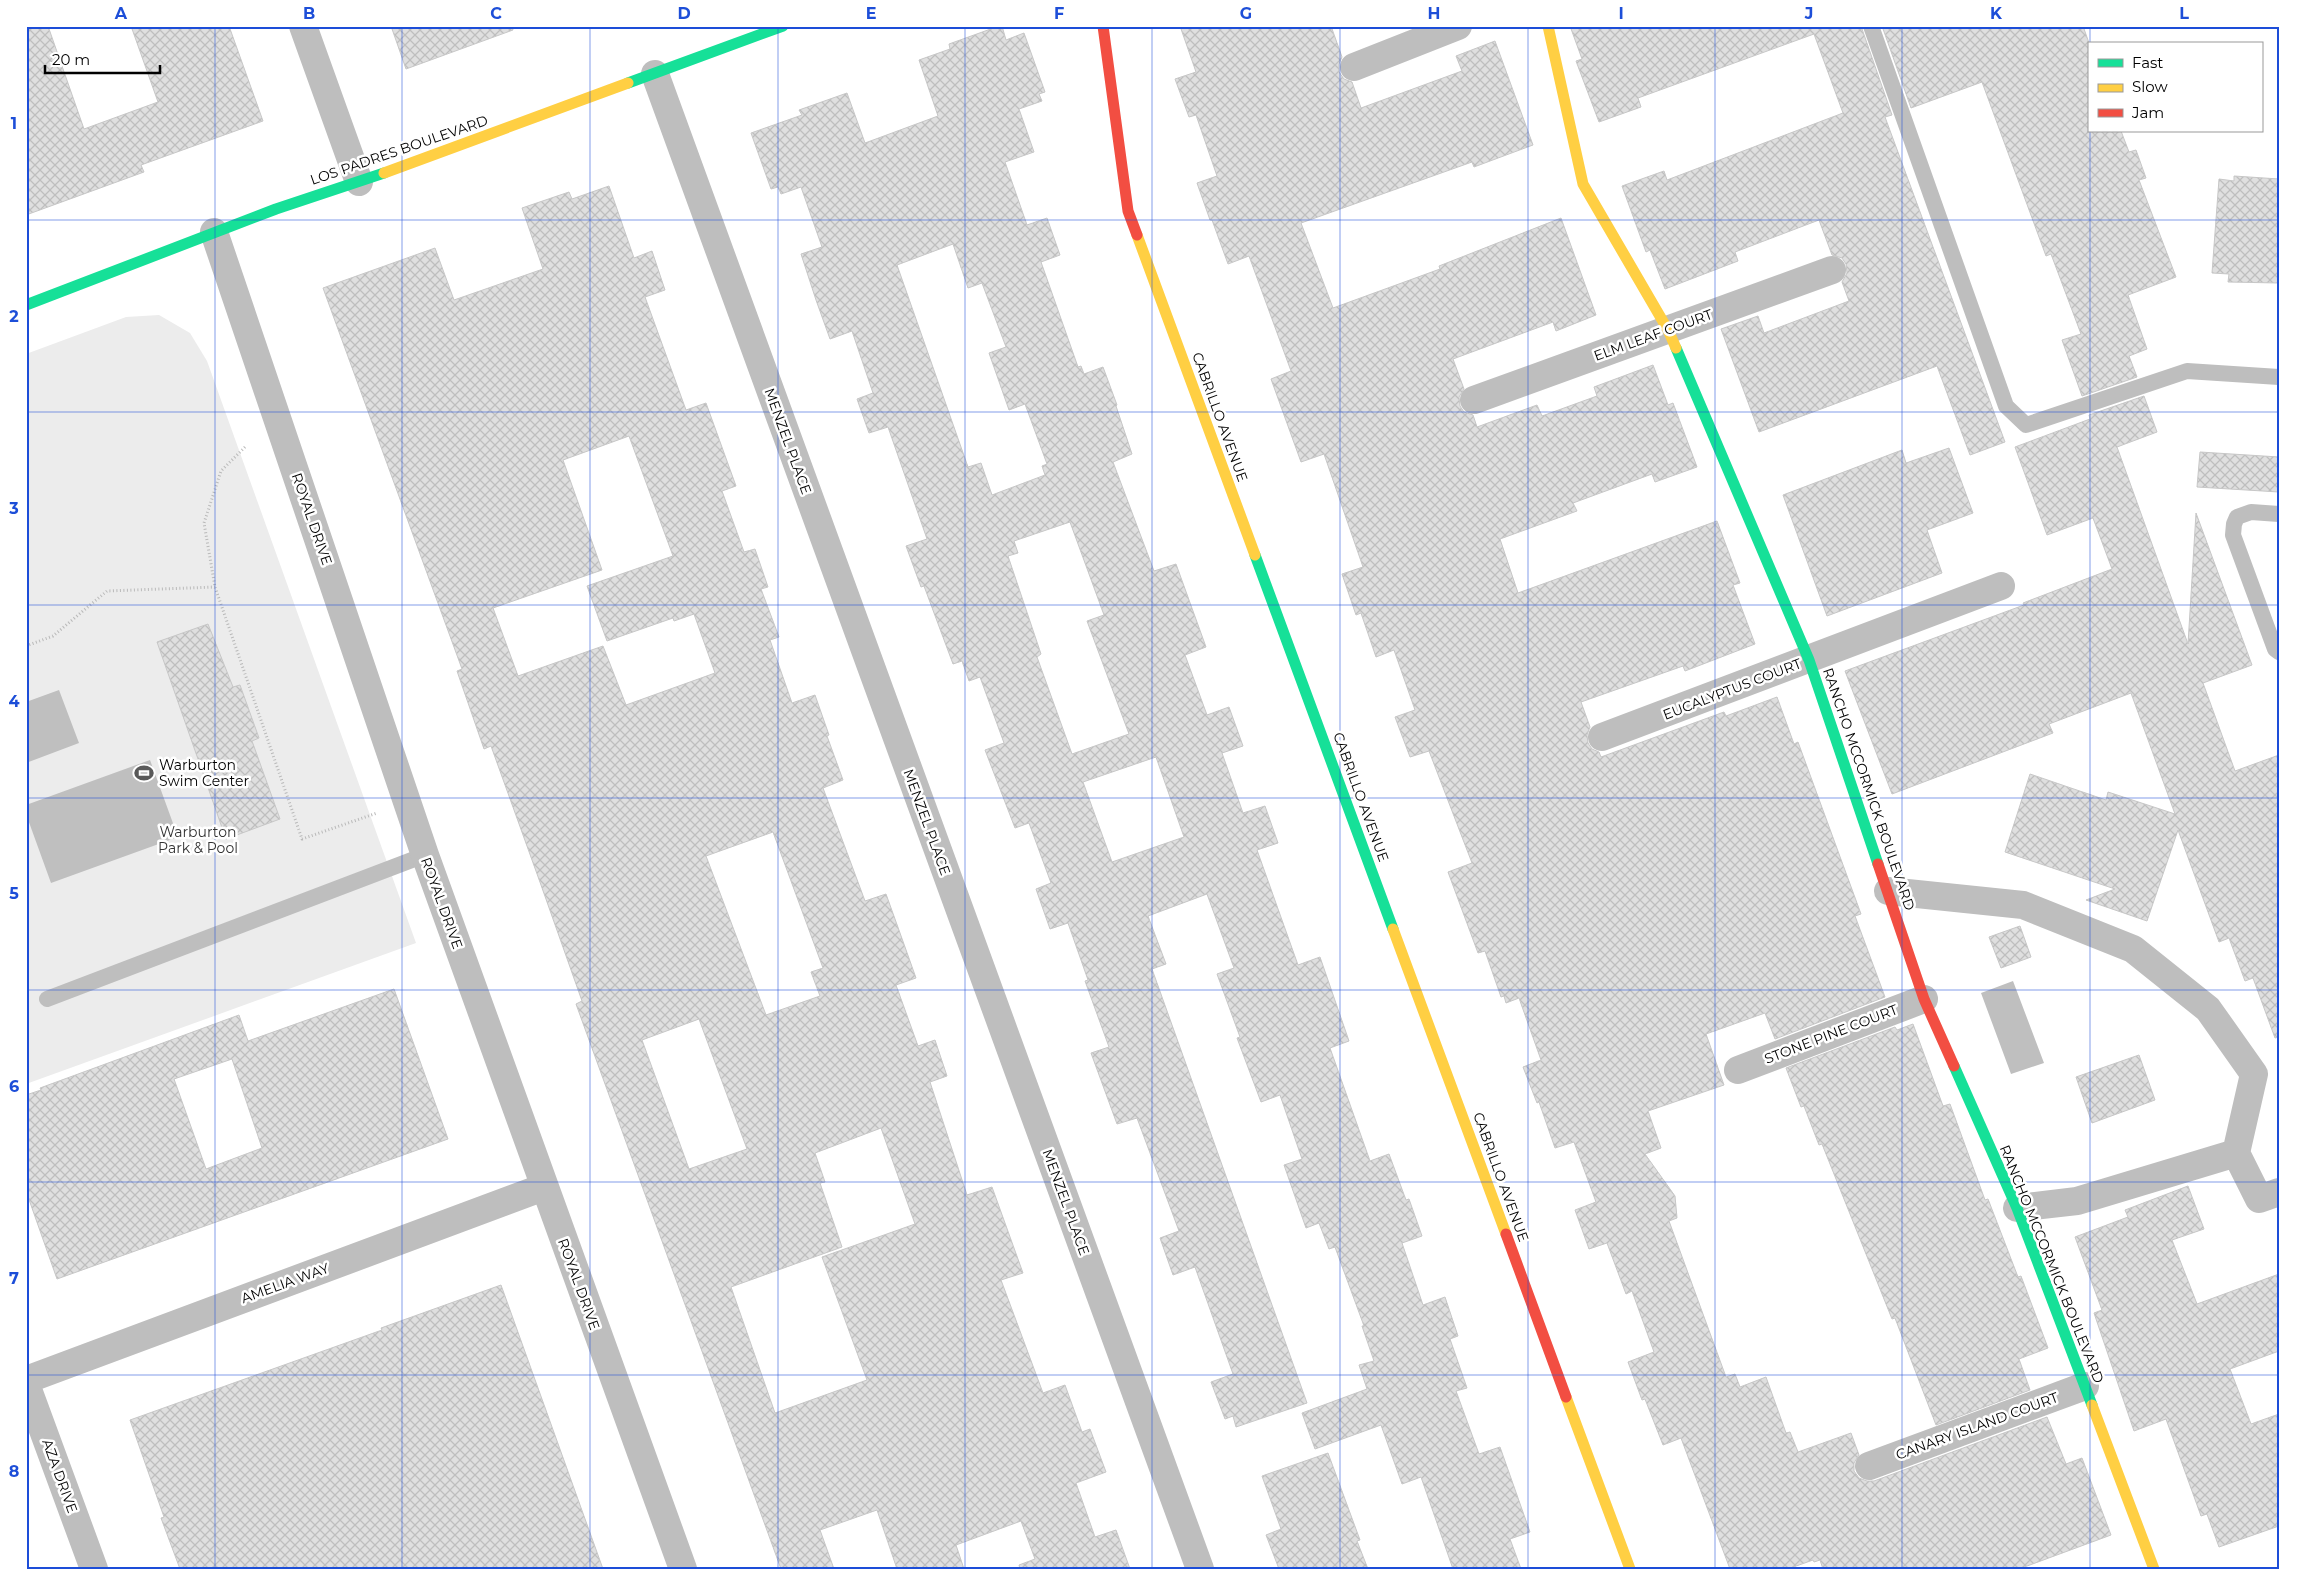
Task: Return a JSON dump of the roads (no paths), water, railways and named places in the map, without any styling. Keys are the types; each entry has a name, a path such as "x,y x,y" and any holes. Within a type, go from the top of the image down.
{"street":[{"path":"303,26 359,182"},
{"name":"LOS PADRES BOULEVARD","path":"26,305 276,209 359,182 655,74 746,33 784,26"},
{"name":"CABRILLO AVENUE","path":"1103,26 1128,211 1630,1569"},
{"path":"1354,67 1458,26"},
{"name":"RANCHO MCCORMICK BOULEVARD","path":"1548,26 1583,184 1668,330 1809,660 1924,999 2018,1208 2154,1569"},
{"name":"MENZEL PLACE","path":"655,74 1200,1569"},
{"name":"ROYAL DRIVE","path":"214,232 425,855 683,1569"},
{"name":"ELM LEAF COURT","path":"1474,400 1832,270"},
{"name":"EUCALYPTUS COURT","path":"1602,738 2001,586"},
{"path":"1888,891 2023,905 2133,949 2208,1009 2254,1074 2236,1153 2259,1199 2279,1192"},
{"name":"STONE PINE COURT","path":"1738,1070 1924,999"},
{"path":"2018,1208 2077,1201 2236,1153"},
{"name":"AMELIA WAY","path":"26,1380 544,1187"},
{"name":"AZA DRIVE","path":"26,1384 94,1569"},
{"name":"CANARY ISLAND COURT","path":"1869,1466 2085,1386"}],"lane":[{"path":"1871,26 2006,406 2026,425 2187,371 2279,377"},
{"path":"2279,514 2251,512 2237,517 2233,535 2275,649 2279,652"},
{"path":"47,999 425,855"}],"place":[{"name":"Warburton Swim Center","path":"144,773"}],"park label":[{"name":"Warburton Park & Pool","path":"198,840"}]}
